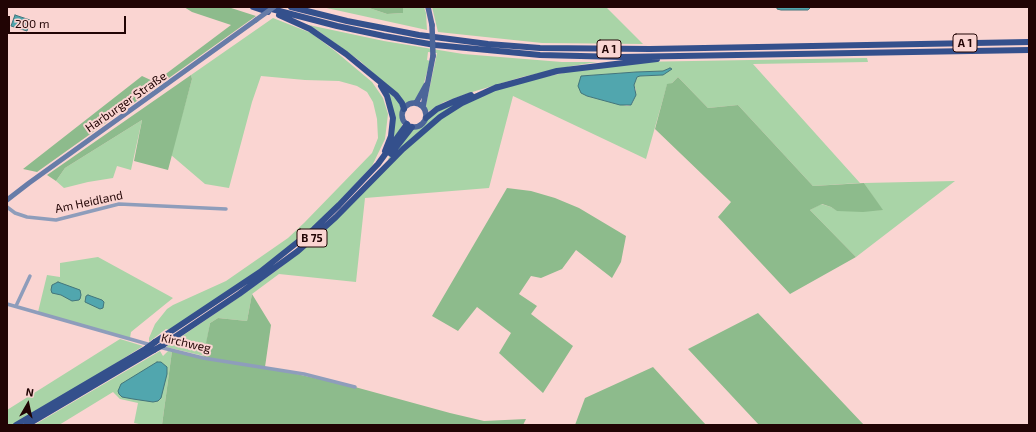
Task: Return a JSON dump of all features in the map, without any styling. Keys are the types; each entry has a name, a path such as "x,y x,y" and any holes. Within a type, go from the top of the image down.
{"highway":[{"path":"253,7 292,20 310,29 366,70 399,99 404,109"},
{"name":"A 1","path":"264,7 337,26 435,45 540,55 614,57 1029,50"},
{"name":"A 1","path":"291,7 347,21 419,35 488,44 540,48 643,49 1029,42"},
{"path":"426,118 437,109 455,101 528,78 568,69 680,56"},
{"path":"358,185 384,151 391,136 393,124 392,113 387,96 379,84 366,70"},
{"path":"366,184 402,149 440,117 462,103 497,87"},
{"name":"B 75","path":"16,425 147,348 235,290 288,251 314,229 358,185 378,164 409,125"},
{"name":"B 75","path":"27,425 163,345 285,261 336,217 366,184 409,125"}],"main road":[{"path":"423,107 433,56 432,25 428,7"},
{"path":"416,103 429,80"},
{"path":"409,125 402,116 404,109 409,104 416,103 423,107 426,112 426,118"},
{"name":"B 75","path":"409,125 417,127 422,124 426,118"}],"street":[{"name":"Harburger Straße","path":"7,200 274,7"},
{"name":"Am Heidland","path":"7,207 15,213 27,217 56,220 119,204 226,209"},
{"path":"16,306 30,276"},
{"name":"Kirchweg","path":"7,304 169,350 204,358 304,374 355,387"}],"green space":[{"path":"184,7 228,7 256,16 37,172 23,169 142,76 155,82 231,25 192,12"},
{"path":"322,7 366,7 387,14 403,13 403,7 424,7 426,13 427,30"},
{"path":"336,7 366,7 343,8"},
{"path":"366,7 403,7 403,13 387,14"},
{"path":"432,7 606,7 643,44 542,43 438,32"},
{"path":"273,18 311,33 372,82 383,98 388,114 385,139 372,166 331,210 307,232 263,267 170,330 166,329 149,342 149,338 155,324 167,309 226,281 288,238 372,153 378,138 377,119 373,102 367,92 357,86 339,81 261,76 252,102 229,188 205,184 171,155 192,79 191,75"},
{"path":"304,24 384,41 463,54 562,62 597,62 522,77 444,102 429,111 427,110 426,105 437,53 428,52 427,60 430,61 421,94 416,100 406,104 360,61 317,30"},
{"path":"867,58 868,62 753,64 860,183 813,186 738,105 708,108 678,77 672,83 667,85 646,159 513,96 489,188 365,198 356,282 279,274 252,294 247,321 218,318 210,323 204,356 166,347 280,268 306,246 388,166 432,126 456,108 491,92 525,81 588,68 634,62","holes":["670,68 663,75 637,77 634,85 636,90 633,102 631,105 627,106 587,96 582,76 663,71"]},
{"path":"191,75 192,79 168,170 134,161 142,120 65,168 56,181 47,175"},
{"path":"678,77 708,108 738,105 813,186 864,183 883,210 863,212 837,211 822,204 810,210 856,257 790,294 718,217 731,202 655,129 667,84 672,83"},
{"path":"388,91 399,102 402,123 402,126 389,147 393,131"},
{"path":"461,100 389,160 388,159 411,130 419,128 433,114"},
{"path":"142,120 131,170 117,166 113,178 64,188 56,181 65,168"},
{"path":"955,181 856,257 810,210 821,204 838,211 882,210 864,183"},
{"path":"507,188 531,191 555,198 579,208 626,236 621,262 612,278 576,250 562,269 541,278 531,276 519,294 537,306 531,314 573,346 543,393 499,353 511,333 477,307 458,331 432,316"},
{"path":"98,257 173,298 131,332 130,338 38,312 47,275 60,277 60,263"},
{"path":"252,294 271,325 265,367 355,387 484,421 526,419 523,425 162,425 172,351 203,358 210,323 218,318 247,321"},
{"path":"758,313 864,425 759,425 688,349"},
{"path":"120,339 143,346 93,378 12,425 7,425 7,410"},
{"path":"169,350 172,351 162,425 144,425 134,423 138,403 120,399 113,392 59,425 34,425 160,351 163,356"},
{"path":"653,367 706,425 575,425 585,398"}],"water":[{"path":"777,7 811,7 808,10 781,10 777,9"},
{"path":"15,15 30,20 27,31 11,26"},
{"path":"670,68 672,69 663,75 637,77 634,85 636,95 631,105 620,105 587,96 581,93 578,86 581,76 663,71"},
{"path":"58,282 80,290 80,299 72,301 61,295 52,293 52,285"},
{"path":"88,295 102,300 104,302 103,308 100,309 85,302 86,296"},
{"path":"157,362 161,362 167,367 167,374 161,398 158,401 153,402 133,399 122,397 119,394 118,391 121,384"}]}
